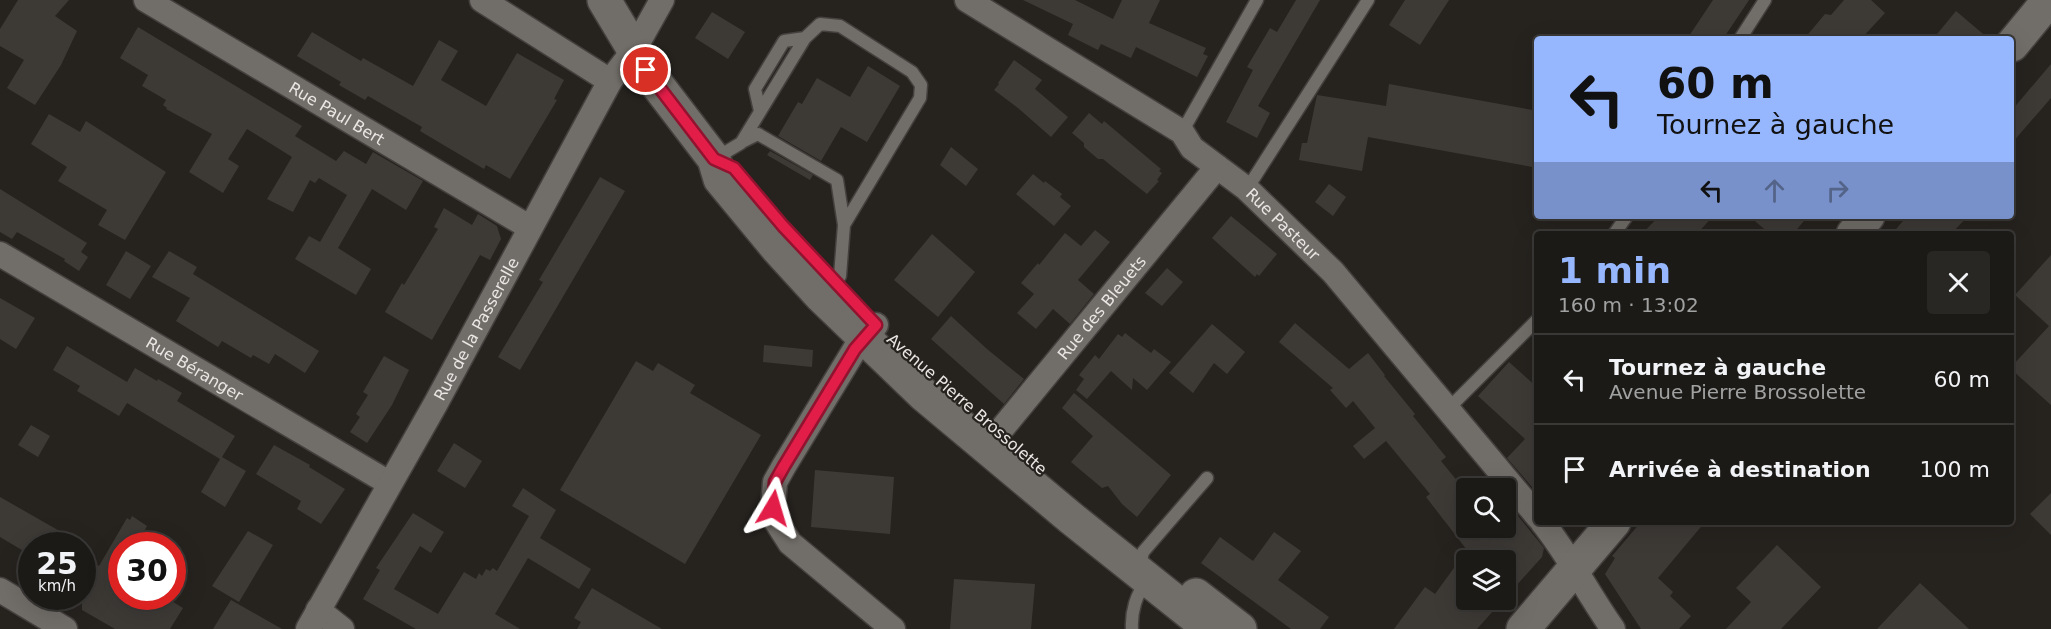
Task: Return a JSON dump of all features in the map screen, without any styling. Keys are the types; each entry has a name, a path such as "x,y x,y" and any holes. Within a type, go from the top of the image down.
{"main road":[{"name":"Avenue Pierre Brossolette","path":"604,0 646,70 727,151 734,168 783,226 828,288 870,331 911,384 992,440 1143,568 1210,629"},
{"path":"2014,43 2049,0"},
{"path":"1856,231 1866,219"},
{"path":"1523,629 1611,525"},
{"name":"Avenue Pierre Brossolette","path":"1143,568 1240,629"}],"street":[{"name":"Rue Paul Bert","path":"146,0 529,227"},
{"path":"482,0 610,81"},
{"name":"Rue de la Passerelle","path":"313,620 441,392 610,81 634,50 662,0"},
{"name":"Rue Pasteur","path":"967,0 1182,132 1192,148 1247,189 1333,272 1534,512"},
{"name":"Rue des Bleuets","path":"992,440 1217,167"},
{"name":"Rue Béranger","path":"0,255 389,483"},
{"path":"870,331 855,349 775,482 773,508 776,521 790,543 893,629"},
{"path":"1544,525 1558,542 1613,629"},
{"path":"0,590 66,629"},
{"path":"313,620 342,629"}],"lane":[{"path":"1182,132 1257,0"},
{"path":"1247,189 1368,0"},
{"path":"1742,36 1765,0"},
{"path":"727,151 760,111 805,38 820,24 840,26 912,72 921,85 920,98 844,225"},
{"path":"727,151 758,134 837,180 844,225 840,276 828,288"},
{"path":"1448,409 1534,323"},
{"path":"1132,629 1133,609 1141,587 1143,568 1207,478"}],"building":[{"path":"18,0 69,0 55,16 77,31 61,65 35,105 7,88 24,60 0,46 0,29"},
{"path":"1023,0 1075,0 1113,19 1122,0 1160,0 1149,23 1206,48 1203,54 1208,56 1197,77 1136,47 1131,58 1101,44 1098,50 1068,35 1073,24"},
{"path":"1296,0 1320,0 1258,106 1270,113 1257,138 1226,122 1253,70 1247,67 1270,28 1277,32"},
{"path":"1405,0 1449,0 1420,45 1389,25"},
{"path":"1713,0 1749,0 1725,36 1689,36"},
{"path":"1844,0 1871,0 1885,13 1864,36 1807,36 1825,14 1831,15"},
{"path":"1956,11 1985,36 1935,36"},
{"path":"712,12 745,32 728,59 695,38"},
{"path":"138,27 302,126 295,136 336,161 344,151 366,164 373,152 423,181 406,210 372,189 338,248 371,269 356,295 295,259 309,236 320,242 347,195 319,178 315,183 310,180 293,212 267,199 292,157 247,129 228,159 239,166 223,193 189,172 212,134 166,109 163,105 166,100 142,86 148,75 120,58"},
{"path":"312,32 361,61 363,58 413,86 439,40 458,51 441,80 486,106 517,53 564,80 554,99 557,100 510,179 486,165 484,169 420,131 422,127 368,96 365,100 339,85 341,82 297,56"},
{"path":"1014,60 1042,80 1035,89 1068,117 1051,137 994,90"},
{"path":"2051,64 2051,98 2014,141 2014,108"},
{"path":"868,66 900,86 867,142 841,127 821,161 778,136 798,102 802,104 817,78 850,97"},
{"path":"1389,84 1534,110 1534,167 1368,137 1362,171 1299,160 1302,143 1307,143 1317,95 1386,106"},
{"path":"1089,113 1102,124 1104,121 1161,169 1159,171 1162,173 1157,180 1159,181 1147,194 1103,159 1098,159 1072,133"},
{"path":"49,114 80,132 86,121 166,172 125,240 98,225 107,210 58,181 67,167 31,144"},
{"path":"951,147 978,169 966,186 940,165"},
{"path":"770,151 813,175 810,180 767,155"},
{"path":"1033,174 1062,194 1060,197 1071,206 1054,226 1016,194"},
{"path":"600,177 625,191 520,370 498,357 543,282 539,280"},
{"path":"1329,184 1346,197 1333,216 1315,202"},
{"path":"0,189 87,243 81,252 88,257 79,271 64,261 65,259 17,232 12,239 0,232"},
{"path":"444,208 472,225 478,214 497,226 501,239 490,260 480,255 432,340 385,312 438,229 434,227"},
{"path":"1231,216 1277,254 1259,276 1257,274 1255,277 1212,238"},
{"path":"1656,219 1710,219 1700,231 1645,231"},
{"path":"1752,219 1806,219 1796,231 1766,231"},
{"path":"1904,219 1965,219 1954,231 1894,231"},
{"path":"1095,230 1110,242 1078,280 1094,294 1070,324 1053,309 1036,329 1017,313 1034,294 1021,283 1065,233 1081,246"},
{"path":"932,234 975,272 938,317 894,280"},
{"path":"126,251 151,266 130,299 106,285"},
{"path":"169,251 197,267 193,274 319,351 305,373 275,354 269,364 253,355 251,358 222,341 218,347 176,321 190,298 152,277"},
{"path":"2051,255 2051,405 2014,372 2014,364 2049,326 2015,295"},
{"path":"1167,268 1183,282 1162,306 1145,293"},
{"path":"0,298 35,318 16,349 0,339"},
{"path":"951,316 1024,379 1004,404 931,339"},
{"path":"1295,323 1349,369 1368,353 1415,414 1413,416 1446,457 1441,461 1456,479 1456,536 1426,497 1430,494 1386,441 1364,459 1353,446 1375,428 1353,401 1346,408 1330,390 1333,388 1279,342"},
{"path":"1212,324 1245,352 1227,374 1214,363 1193,393 1169,373"},
{"path":"1125,333 1151,353 1154,349 1171,362 1147,390 1133,378 1132,390 1111,371 1087,399 1076,390 1084,379 1079,375 1095,355 1099,359 1118,334 1122,337"},
{"path":"764,345 813,350 812,367 763,362"},
{"path":"67,346 127,382 135,368 157,381 158,379 182,393 177,401 235,436 222,457 246,471 225,507 201,492 220,459 127,403 119,416 77,391 80,386 53,370"},
{"path":"384,356 409,370 392,405 367,443 350,432 360,417 356,414 368,395 363,392"},
{"path":"636,361 653,371 658,363 695,385 690,393 761,435 685,564 560,490"},
{"path":"1509,362 1534,384 1534,489 1507,458 1525,439 1478,396"},
{"path":"1074,393 1171,475 1137,517 1122,504 1108,486 1102,488 1071,462 1093,436 1062,408"},
{"path":"31,425 50,436 38,457 18,445"},
{"path":"454,443 482,461 465,488 437,471"},
{"path":"274,445 310,465 309,467 345,489 321,524 297,509 301,501 256,474"},
{"path":"815,470 894,477 890,534 811,527"},
{"path":"523,488 556,510 540,538 591,569 579,589 528,558 495,614 520,629 416,629 363,599 380,570 376,568 413,513 444,532 431,553 420,546 394,589 438,614 464,572 476,579 479,573 482,576 486,569 490,571 493,568 497,571 529,516 512,506"},
{"path":"2051,493 2051,535 2030,514"},
{"path":"0,497 61,532 18,532 18,548 0,537"},
{"path":"1516,513 1544,548 1542,557 1516,586 1516,550 1467,550 1458,538 1516,538"},
{"path":"132,516 147,526 144,532 119,532 127,518 130,520"},
{"path":"1638,525 1702,525 1658,578 1673,592 1670,596 1691,616 1679,629 1641,629 1605,574 1615,558 1612,556"},
{"path":"248,531 273,545 239,602 212,586"},
{"path":"1274,532 1301,551 1278,580 1329,617 1320,629 1291,629 1201,563 1220,537 1253,561"},
{"path":"1777,545 1821,587 1781,629 1726,629 1751,602 1736,588"},
{"path":"108,551 108,610 182,610 170,629 115,629 82,610 96,610 96,564 99,566"},
{"path":"1456,565 1456,610 1494,610 1477,629 1394,629 1425,587 1435,594"},
{"path":"954,579 1035,584 1031,629 950,629"},
{"path":"1920,583 1969,629 1877,629"},
{"path":"592,588 662,629 577,629 581,622 574,618"},
{"path":"231,600 282,629 213,629"}],"route":[{"path":"646,70 714,159 734,168 783,226 876,325 855,349 784,466 775,482 773,508"}]}
